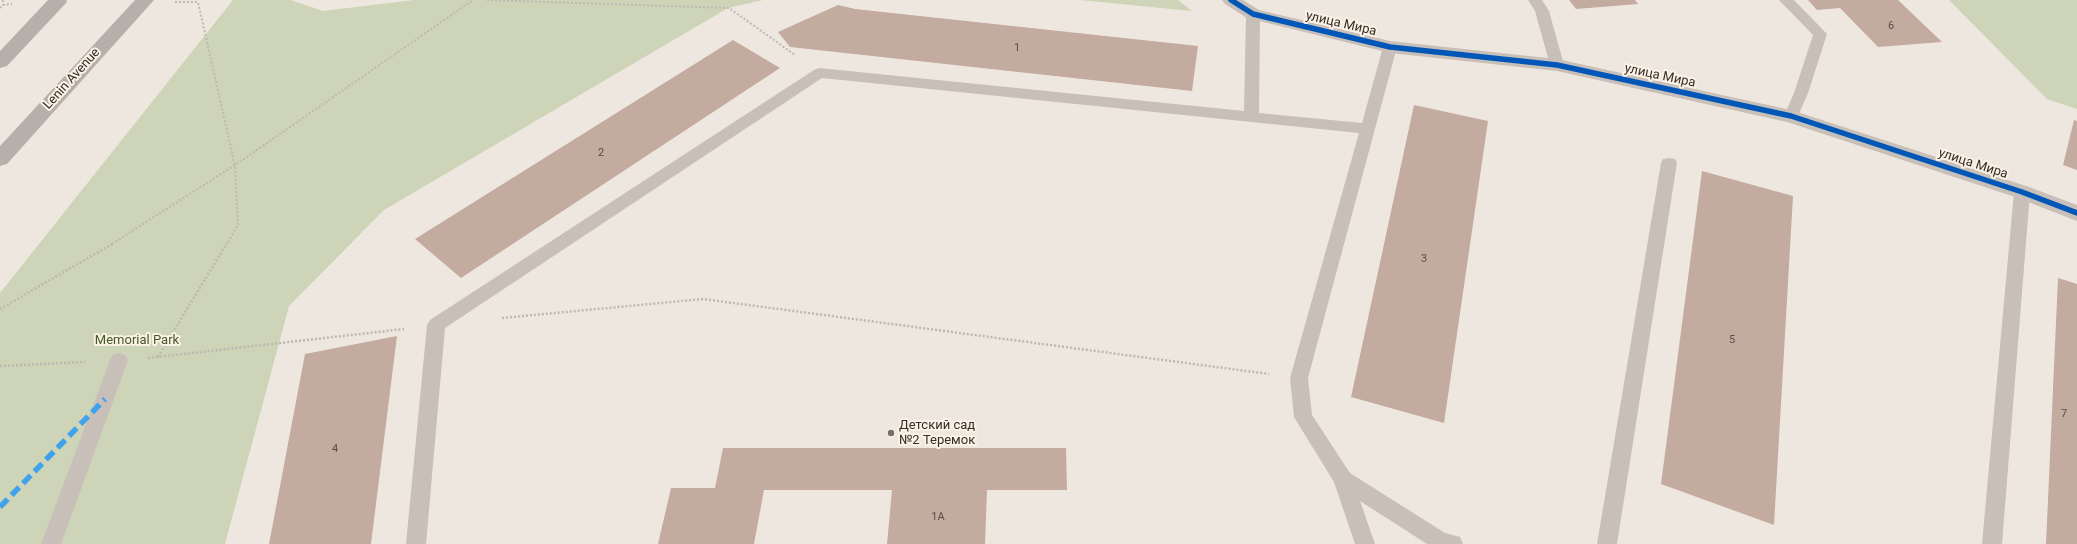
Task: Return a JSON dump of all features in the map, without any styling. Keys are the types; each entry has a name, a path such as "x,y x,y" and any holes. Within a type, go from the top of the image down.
{"main road":[{"path":"0,62 58,2 57,0"},
{"name":"Lenin Avenue","path":"0,159 145,0"}],"street":[{"name":"улица Мира","path":"1231,0 1253,14 1390,47 1557,65 1791,116 2022,192 2077,213"}],"lane":[{"path":"1535,0 1542,11 1557,65"},
{"path":"1786,0 1820,34 1801,92 1791,116"},
{"path":"1251,117 1253,14"},
{"path":"1366,544 1343,479 1303,417 1299,378 1390,47"},
{"path":"416,544 436,325 819,72 1368,129"},
{"path":"1607,544 1669,163"},
{"path":"1992,544 2022,192"},
{"path":"51,544 119,360"},
{"path":"1343,479 1440,541 1453,544"}],"path":[{"path":"0,8 3,5 3,0"},
{"path":"0,308 74,268 235,166 473,0"},
{"path":"487,0 728,8 819,72"},
{"path":"158,358 238,225 235,166 198,2 171,2"},
{"path":"498,319 703,299 1299,378"},
{"path":"0,366 158,358 436,325"}],"green space":[{"name":"Memorial Park","path":"233,0 291,0 323,11 414,0 763,0 728,8 384,210 289,306 225,544 0,544 0,293"},
{"path":"1079,0 1178,0 1192,11"},
{"path":"1949,0 2077,0 2077,109 2047,99"}],"building":[{"path":"1569,0 1635,0 1638,4 1576,9"},
{"path":"1808,0 1898,0 1942,42 1878,47 1840,8 1817,10"},
{"path":"838,5 855,9 1198,46 1192,91 790,47 778,32"},
{"path":"733,40 780,68 461,278 415,239"},
{"path":"1414,105 1488,121 1444,423 1351,397"},
{"path":"2074,120 2077,121 2077,170 2063,165"},
{"path":"1702,171 1793,196 1774,525 1661,484"},
{"path":"2058,278 2077,284 2077,544 2046,544"},
{"path":"397,336 371,544 269,544 305,354"},
{"path":"723,448 1066,448 1067,490 987,490 985,544 887,544 892,490 764,490 754,544 658,544 671,488 715,488"}],"marked path":[{"path":"0,507 105,399"}],"cycle path":[{"path":"1231,0 1253,14 1390,47 1557,65 1791,116 2022,192 2077,213"}],"place":[{"name":"Детский сад №2 Теремок","path":"891,433"}]}
